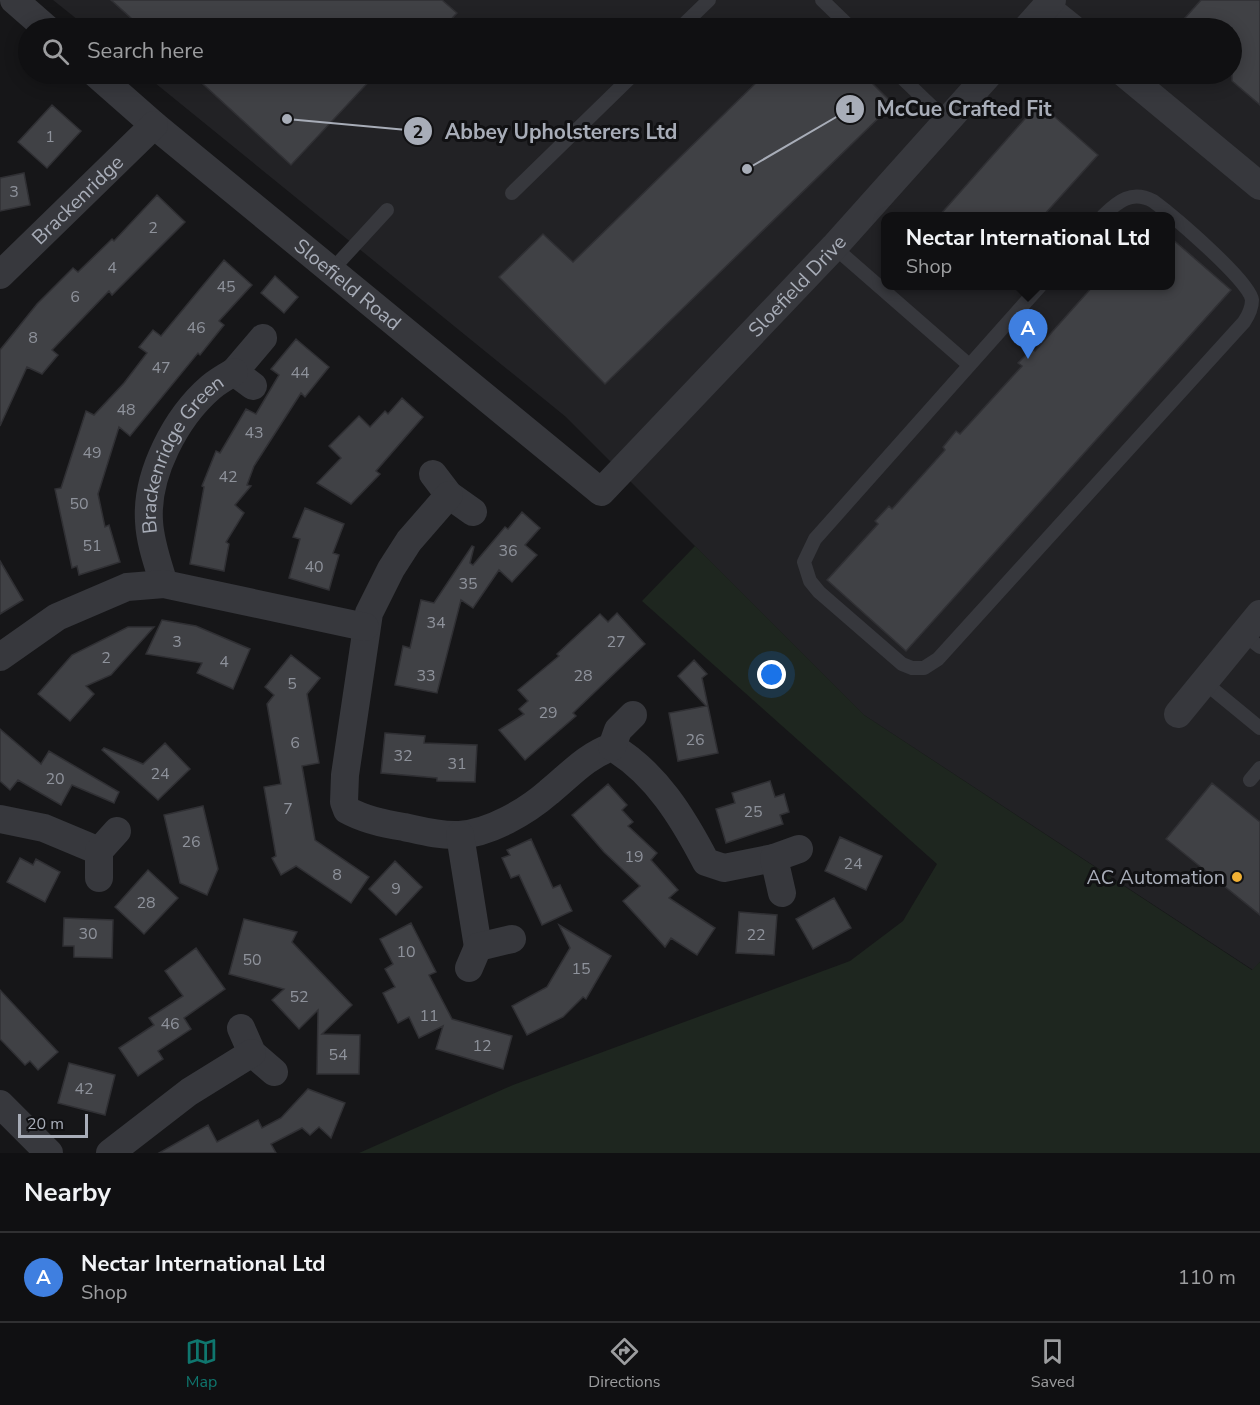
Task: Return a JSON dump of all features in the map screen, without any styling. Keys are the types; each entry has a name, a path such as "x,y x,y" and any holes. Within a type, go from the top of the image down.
{"street":[{"path":"14,0 35,18"},
{"path":"1036,18 1049,3 1063,18"},
{"name":"Sloefield Road","path":"107,84 154,125 601,492"},
{"name":"Sloefield Drive","path":"601,492 834,247 980,84"},
{"path":"1137,84 1260,186"},
{"name":"Brackenridge","path":"0,275 154,125"},
{"name":"Brackenridge Green","path":"164,584 148,522 150,495 159,462 173,434 211,387 243,379 263,338"},
{"path":"473,512 441,485 376,598 365,627 345,775 344,802 347,810 375,822 434,834 460,835 480,830 516,815 549,792 588,758 612,747 618,730 633,715"},
{"path":"0,657 57,617 127,587 164,584 365,627"},
{"path":"1178,714 1204,682 1254,631"},
{"path":"612,747 628,756 667,797 690,830 706,862 724,868 787,853 782,893"},
{"path":"0,819 44,828 105,853"},
{"path":"460,835 473,958 512,939"},
{"path":"110,1153 189,1092 247,1041 274,1072"},
{"path":"0,1104 49,1153"}],"lane":[{"path":"690,18 709,0"},
{"path":"822,0 841,18"},
{"path":"512,193 624,84"},
{"path":"908,84 948,122"},
{"path":"1108,212 1125,198 1140,196 1154,201 1166,212"},
{"path":"331,271 387,210"},
{"path":"1035,290 815,539 804,556 805,568 815,587 895,658 912,668 924,668 938,659 1244,322 1252,301 1242,280 1175,220"},
{"path":"834,247 881,288"},
{"path":"883,290 968,364"},
{"path":"1204,682 1260,728"},
{"path":"1250,780 1260,768"}],"shaded area":[{"path":"53,0 1260,0 1260,962 1253,970 864,715 566,417 156,84 1242,84 1242,18 76,18"},
{"path":"695,546 864,715 1252,970 1260,962 1260,1153 359,1153 513,1085 850,961 903,921 937,864 642,601"}],"building":[{"path":"111,0 442,0 457,13 452,18 131,18"},
{"path":"1201,0 1260,0 1260,105 1236,84 1242,84 1242,18 1185,18"},
{"path":"203,84 367,84 291,165"},
{"path":"755,84 873,84 893,104 605,384 499,277 543,234 573,262"},
{"path":"1039,103 1098,155 1047,212 943,212"},
{"path":"52,105 81,131 47,168 18,142"},
{"path":"24,173 30,205 0,211 0,178"},
{"path":"157,195 185,222 112,295 109,291 52,350 58,355 42,374 27,367 0,426 0,350 37,304 73,268 78,272 112,239 114,241"},
{"path":"1175,241 1231,290 906,651 827,580 878,524 875,521 889,506 892,509 945,450 943,447 956,431 960,434 1022,366 1018,363 1032,349 1035,351 1090,290 1175,290"},
{"path":"224,260 252,285 219,321 224,325 200,355 198,353 130,436 119,427 98,494 105,527 109,525 120,562 79,575 77,566 72,568 55,489 61,488 86,411 94,415 124,383 147,353 139,347 153,330 161,336"},
{"path":"275,276 298,297 284,313 261,293"},
{"path":"296,339 329,367 305,397 301,393 254,466 247,485 251,486 235,505 244,513 226,542 229,544 224,571 190,564 204,487 202,486 216,451 220,453 246,409 256,414 279,375 271,369"},
{"path":"402,398 423,417 376,471 380,474 351,504 317,483 341,458 329,446 359,416 370,427 385,411 388,414"},
{"path":"305,508 344,524 333,553 339,555 329,590 289,578 300,539 293,537"},
{"path":"522,512 540,528 525,545 537,555 512,582 499,570 473,608 461,600 437,693 395,685 403,646 410,648 421,600 434,603 472,546 474,547 470,563 473,565 505,527 508,529"},
{"path":"0,561 23,600 0,614"},
{"path":"617,613 645,644 573,713 576,716 525,760 499,730 524,714 519,709 528,701 518,690 559,656 557,654 600,614 608,622"},
{"path":"162,620 196,626 250,649 233,689 197,673 202,663 146,654"},
{"path":"128,627 154,627 111,675 86,686 94,694 70,721 38,694 72,655"},
{"path":"291,655 320,678 307,694 319,763 302,766 315,840 369,877 351,903 296,866 281,875 272,858 276,856 264,787 281,784 267,704 274,695 265,687"},
{"path":"694,660 707,674 702,678 718,753 678,761 669,713 706,706 678,676"},
{"path":"0,729 41,764 49,751 119,792 114,803 72,785 61,805 18,780 10,790 0,781"},
{"path":"385,733 425,736 424,743 477,745 475,782 437,781 437,778 381,773"},
{"path":"165,743 190,769 158,800 102,750 104,748 143,764"},
{"path":"770,781 775,797 784,794 789,812 780,815 783,824 726,843 716,809 735,803 732,793"},
{"name":"AC Automation","path":"1212,783 1260,822 1260,915 1166,839"},
{"path":"608,784 627,805 622,810 633,822 628,826 657,853 651,860 678,890 669,898 715,928 697,955 671,938 665,947 623,901 640,886 604,852 572,815"},
{"path":"203,806 218,869 207,895 180,883 164,815"},
{"path":"840,837 882,856 866,890 825,871"},
{"path":"531,839 553,888 560,885 572,911 542,925 519,875 511,878 502,858 510,855 507,850"},
{"path":"20,858 33,865 36,859 60,872 45,902 7,882"},
{"path":"395,861 422,887 396,915 369,889"},
{"path":"148,870 178,898 144,934 115,907"},
{"path":"834,898 851,928 813,949 796,919"},
{"path":"739,912 777,915 774,955 736,953"},
{"path":"64,918 113,920 112,958 74,957 74,946 63,946"},
{"path":"244,919 297,932 292,942 352,1005 322,1034 360,1035 359,1074 317,1074 318,1010 299,1029 272,1000 284,989 229,974"},
{"path":"411,923 436,972 429,975 452,1019 512,1036 503,1069 436,1049 443,1026 419,1038 409,1017 398,1023 383,993 395,987 385,969 393,964 380,939"},
{"path":"559,925 611,956 586,999 583,997 563,1017 527,1035 512,1006 547,987 570,948"},
{"path":"196,948 225,989 184,1018 191,1029 158,1051 163,1059 138,1076 119,1048 154,1025 149,1018 183,996 165,971"},
{"path":"0,990 58,1052 38,1070 30,1061 25,1065 0,1039"},
{"path":"69,1063 115,1075 105,1115 58,1103"},
{"path":"308,1089 345,1103 331,1138 319,1127 310,1135 302,1128 271,1144 276,1153 159,1153 208,1125 217,1142 258,1120 262,1128 281,1118"}],"place":[{"name":"Abbey Upholsterers Ltd","path":"287,119"},
{"name":"McCue Crafted Fit","path":"747,169"},
{"name":"Nectar International Ltd","path":"1028,359"},
{"name":"AC Automation","path":"1237,877"}]}
